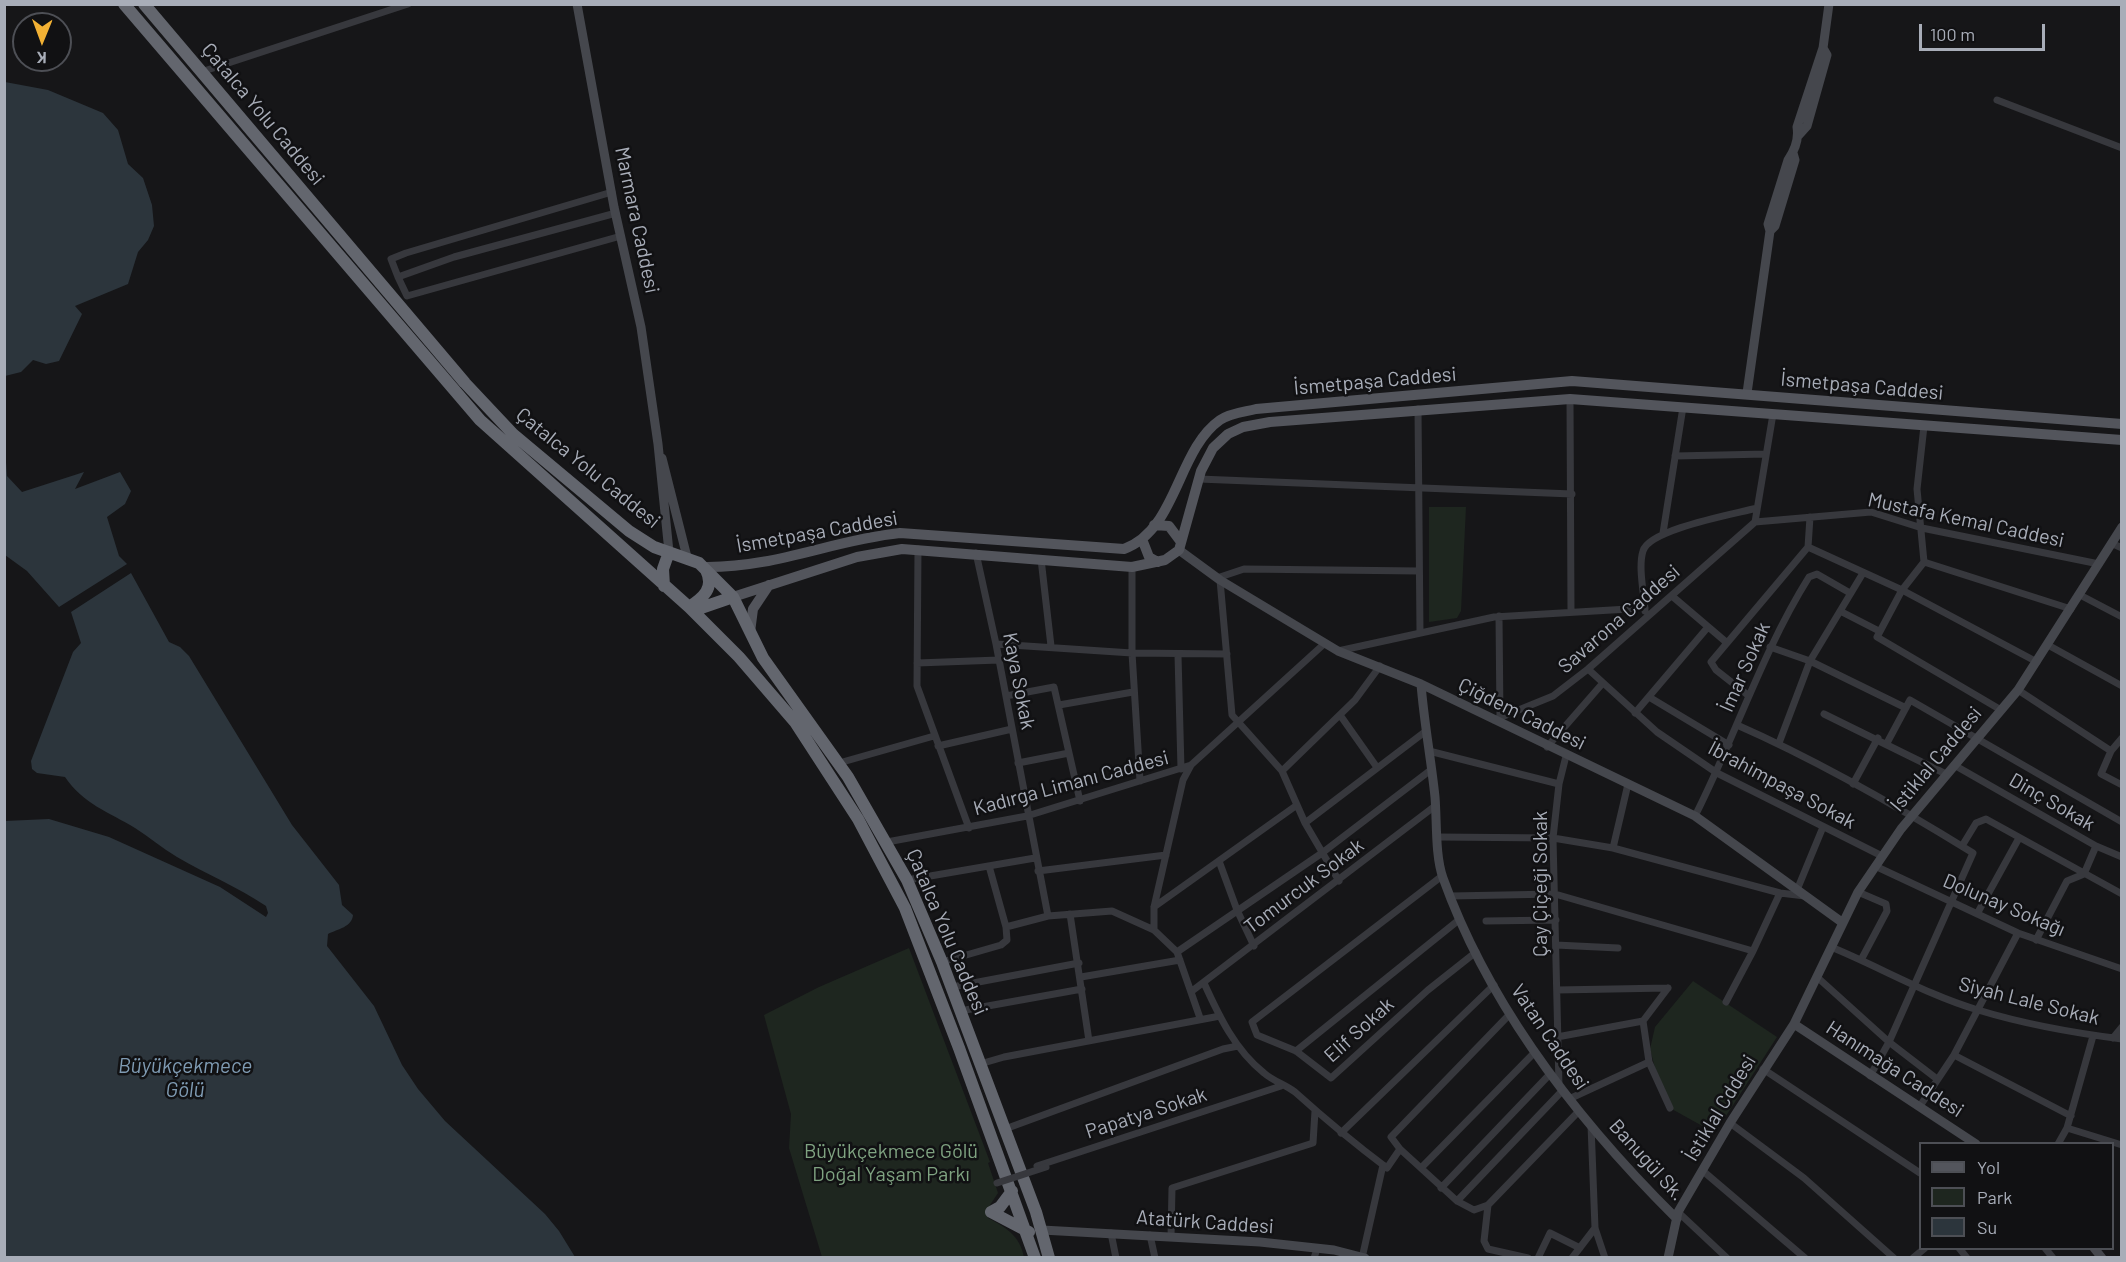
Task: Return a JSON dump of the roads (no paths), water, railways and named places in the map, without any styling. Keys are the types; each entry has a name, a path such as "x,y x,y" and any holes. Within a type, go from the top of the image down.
{"highway":[{"name":"Çatalca Yolu Caddesi","path":"124,4 480,420 689,608 739,657 795,722 871,840 915,932 1028,1232 1035,1257"},
{"name":"Çatalca Yolu Caddesi","path":"144,4 490,411 513,434 641,541 687,557 704,567 733,597 770,670 839,763 887,842 907,880 952,987 1050,1257"},
{"path":"664,586 663,569 669,552"},
{"path":"689,608 708,591 710,583 704,567"},
{"path":"689,608 701,608 733,597"},
{"path":"1012,1191 1000,1207 991,1212 1014,1222 1028,1232 1042,1230"}],"main road":[{"name":"Marmara Caddesi","path":"577,4 616,213 641,327 658,444"},
{"path":"1744,411 1770,231 1768,224 1788,160 1793,153 1798,136 1797,128 1818,56 1823,48 1829,4"},
{"path":"1570,399 1572,381"},
{"name":"İsmetpaşa Caddesi","path":"704,567 752,564 811,553 875,536 900,533 1116,551 1133,546 1154,525 1168,505 1197,446 1220,419 1256,409 1572,381 2121,424"},
{"path":"1446,393 1448,408"},
{"name":"İsmetpaşa Caddesi","path":"733,597 816,569 884,552 918,548 1132,567 1158,562 1180,546 1199,479 1213,448 1228,434 1243,427 1301,420 1418,409 1570,399 2121,440"},
{"path":"1300,405 1301,420"},
{"path":"1924,426 1926,410"},
{"path":"2040,435 2042,418"},
{"path":"658,444 669,552"},
{"path":"658,444 687,557"},
{"path":"1154,525 1169,526 1180,546"},
{"name":"İstiklal Caddesi","path":"1794,1024 1858,892 1875,866 1974,739 2018,690 2121,527"},
{"path":"968,538 972,553"},
{"path":"1142,539 1149,557 1158,562"},
{"name":"Çiğdem Caddesi","path":"1180,546 1218,579 1324,644 1421,684 1547,747 1695,816 1843,923"},
{"path":"811,553 816,569"},
{"path":"750,632 753,609 770,585"},
{"name":"Vatan Caddesi","path":"1421,684 1442,876 1460,919 1509,1016 1533,1053 1578,1112 1591,1125"},
{"name":"İstiklal Cddesi","path":"1668,1257 1678,1216 1730,1122 1794,1024"},
{"name":"Hanımağa Caddesi","path":"1794,1024 1870,1076 1974,1142"},
{"name":"Banugül Sk.","path":"1591,1125 1678,1216"},
{"name":"Atatürk Caddesi","path":"1042,1230 1260,1242 1316,1253 1363,1257"}],"street":[{"path":"201,72 382,8 408,4"},
{"path":"1997,100 2121,147"},
{"path":"612,192 391,259 407,296 621,236"},
{"path":"399,277 454,257 616,213"},
{"path":"1570,399 1571,612"},
{"path":"1663,533 1683,407"},
{"path":"1418,409 1420,633"},
{"path":"1755,522 1773,414"},
{"path":"1924,426 1917,489 1924,562 1902,591 1877,637 2001,710"},
{"path":"1674,456 1766,453"},
{"path":"1199,479 1572,494"},
{"path":"1646,619 1642,553 1646,543 1663,533 1757,508"},
{"name":"Mustafa Kemal Caddesi","path":"1755,522 1871,512 1922,528 2099,564"},
{"path":"1749,696 1716,670 1711,662 1808,547 1810,517"},
{"name":"Savarona Caddesi","path":"1496,720 1553,696 1588,669 1755,522"},
{"path":"2111,543 2121,548"},
{"path":"1808,547 1902,591 2037,662"},
{"path":"918,548 917,686 969,828"},
{"name":"Kaya Sokak","path":"972,553 996,644 1047,916"},
{"path":"1041,559 1051,646"},
{"path":"1924,562 2071,609"},
{"path":"1132,567 1133,692 1140,781"},
{"path":"1339,881 1305,823 1282,771 1232,715 1218,579 1244,569 1419,571"},
{"path":"1779,743 1810,662 1863,573"},
{"name":"İmar Sokak","path":"1695,816 1717,773 1770,647 1812,574 1824,577 1850,593"},
{"path":"2080,595 2121,616"},
{"path":"1672,596 1726,642"},
{"path":"1338,651 1499,616 1645,608"},
{"path":"1840,612 1880,632"},
{"path":"1496,720 1499,616"},
{"path":"1635,713 1708,627"},
{"path":"996,644 1178,655 1227,654"},
{"name":"Kadırga Limanı Caddesi","path":"887,842 1027,816 1181,770 1191,765 1324,644"},
{"path":"2048,645 2121,686"},
{"path":"1770,647 1810,662 1906,708"},
{"path":"1178,655 1181,770"},
{"path":"917,663 999,660"},
{"path":"1282,771 1340,715 1380,666"},
{"name":"İbrahimpaşa Sokak","path":"1588,669 1657,732 1717,773 1882,856"},
{"path":"1547,747 1602,684"},
{"path":"1006,696 1054,687 1080,801"},
{"path":"2018,690 2111,751"},
{"path":"1059,705 1133,692"},
{"path":"1649,698 1729,745"},
{"path":"1887,743 1910,700 2121,822"},
{"path":"1824,714 1878,738 1946,774"},
{"path":"1340,715 1376,766"},
{"path":"1737,725 1779,743 1913,816 1973,853 1889,1042 1870,1076"},
{"path":"938,746 1012,729"},
{"path":"1305,823 1376,766 1426,731"},
{"path":"839,763 934,736"},
{"path":"1854,784 1878,738"},
{"path":"2121,738 2111,751 2101,774 2121,785"},
{"path":"1429,751 1559,784"},
{"path":"1018,763 1069,753"},
{"name":"Çay Çiçeği Sokak","path":"1561,1088 1557,1037 1556,894 1553,838 1559,784 1566,756"},
{"path":"1154,930 1154,907 1182,780 1191,765"},
{"name":"Dinç Sokak","path":"1954,765 2096,846 2084,874 2067,881 2036,940"},
{"path":"1081,977 1179,956 1237,910 1322,853 1432,769"},
{"path":"1613,848 1628,784"},
{"path":"1154,907 1297,805"},
{"name":"Tomurcuk Sokak","path":"1192,992 1435,806"},
{"path":"1962,846 1976,823 1986,819 2121,894"},
{"path":"1438,837 1553,838 1613,848 1780,893 1801,893 1823,827"},
{"path":"1977,914 2019,838"},
{"path":"2096,846 2121,857"},
{"path":"1038,871 1166,855"},
{"path":"907,880 1035,858"},
{"path":"1219,861 1237,910 1254,946"},
{"path":"942,962 1001,945 1007,940 1006,927 989,866"},
{"name":"Dolunay Sokağı","path":"1875,866 2018,933 2121,969"},
{"name":"Elif Sokak","path":"1442,876 1252,1022 1257,1035 1296,1051 1331,1078 1428,990 1476,952"},
{"path":"1858,892 1886,904 1887,911 1861,960"},
{"path":"1726,1002 1780,893"},
{"path":"1451,896 1556,894 1753,951"},
{"path":"1006,927 1047,916 1112,911 1154,930 1179,956 1200,1018"},
{"path":"1070,914 1089,1041"},
{"path":"1296,1051 1460,919"},
{"path":"1486,921 1556,920"},
{"path":"1920,1106 1954,1054 2018,933"},
{"path":"1557,945 1618,948"},
{"name":"Siyah Lale Sokak","path":"1830,947 1914,986 1978,1010 2093,1036 2117,1038"},
{"path":"952,987 1079,963"},
{"path":"1817,977 1889,1042 1937,1079"},
{"path":"1204,982 1220,1016 1251,1063 1281,1086 1292,1090 1315,1112 1385,1166"},
{"path":"1341,1133 1494,986"},
{"path":"1557,990 1668,988 1643,1021 1557,1037"},
{"path":"960,1011 1082,989"},
{"path":"980,1064 1004,1057 1220,1016"},
{"path":"1509,1016 1391,1137 1400,1149 1440,1188 1456,1201 1474,1210 1488,1205 1578,1112"},
{"path":"1643,1021 1649,1062 1670,1108"},
{"path":"2117,1038 2121,1027"},
{"path":"2059,1142 2071,1116 2093,1036"},
{"path":"1005,1129 1222,1049 1238,1046"},
{"path":"1421,1168 1533,1053"},
{"path":"1954,1054 2071,1116"},
{"path":"1569,1099 1649,1062"},
{"path":"1763,1069 1919,1172"},
{"path":"1440,1188 1550,1074"},
{"name":"Papatya Sokak","path":"1021,1172 1281,1086"},
{"path":"1456,1201 1561,1088"},
{"path":"1171,1237 1172,1188 1313,1143 1315,1112"},
{"path":"1730,1122 1804,1178 1893,1257"},
{"path":"1591,1125 1595,1228 1605,1257"},
{"path":"2067,1128 2111,1142"},
{"path":"1363,1257 1385,1166 1400,1149"},
{"path":"997,1183 1046,1167"},
{"path":"1703,1171 1805,1257"},
{"path":"1488,1205 1484,1241 1488,1249 1502,1254 1528,1257"},
{"path":"1678,1216 1727,1257"},
{"path":"1572,1257 1595,1228"},
{"path":"1111,1233 1116,1257"},
{"path":"1538,1257 1550,1233 1580,1248"},
{"path":"1150,1235 1155,1257"}],"water":[{"path":"5,82 48,90 103,113 118,130 128,164 143,178 152,205 154,226 148,240 138,252 128,284 75,306 82,314 59,361 46,364 33,360 21,372 5,376"},
{"path":"5,448 7,476 22,492 84,472 75,489 120,472 131,491 125,504 107,517 119,556 127,564 59,607 27,571 5,555"},
{"name":"Büyükçekmece Gölü","path":"131,573 169,642 180,647 189,656 292,825 339,885 342,905 353,915 347,925 328,934 327,946 374,1006 402,1065 418,1089 445,1121 545,1214 575,1257 5,1257 5,821 49,819 109,837 220,887 266,917 268,913 266,906 255,899 177,857 135,828 88,801 65,777 37,773 32,769 31,761 73,652 81,643 71,612"}],"park label":[{"name":"Büyükçekmece Gölü Doğal Yaşam Parkı","path":"891,1162"}]}
